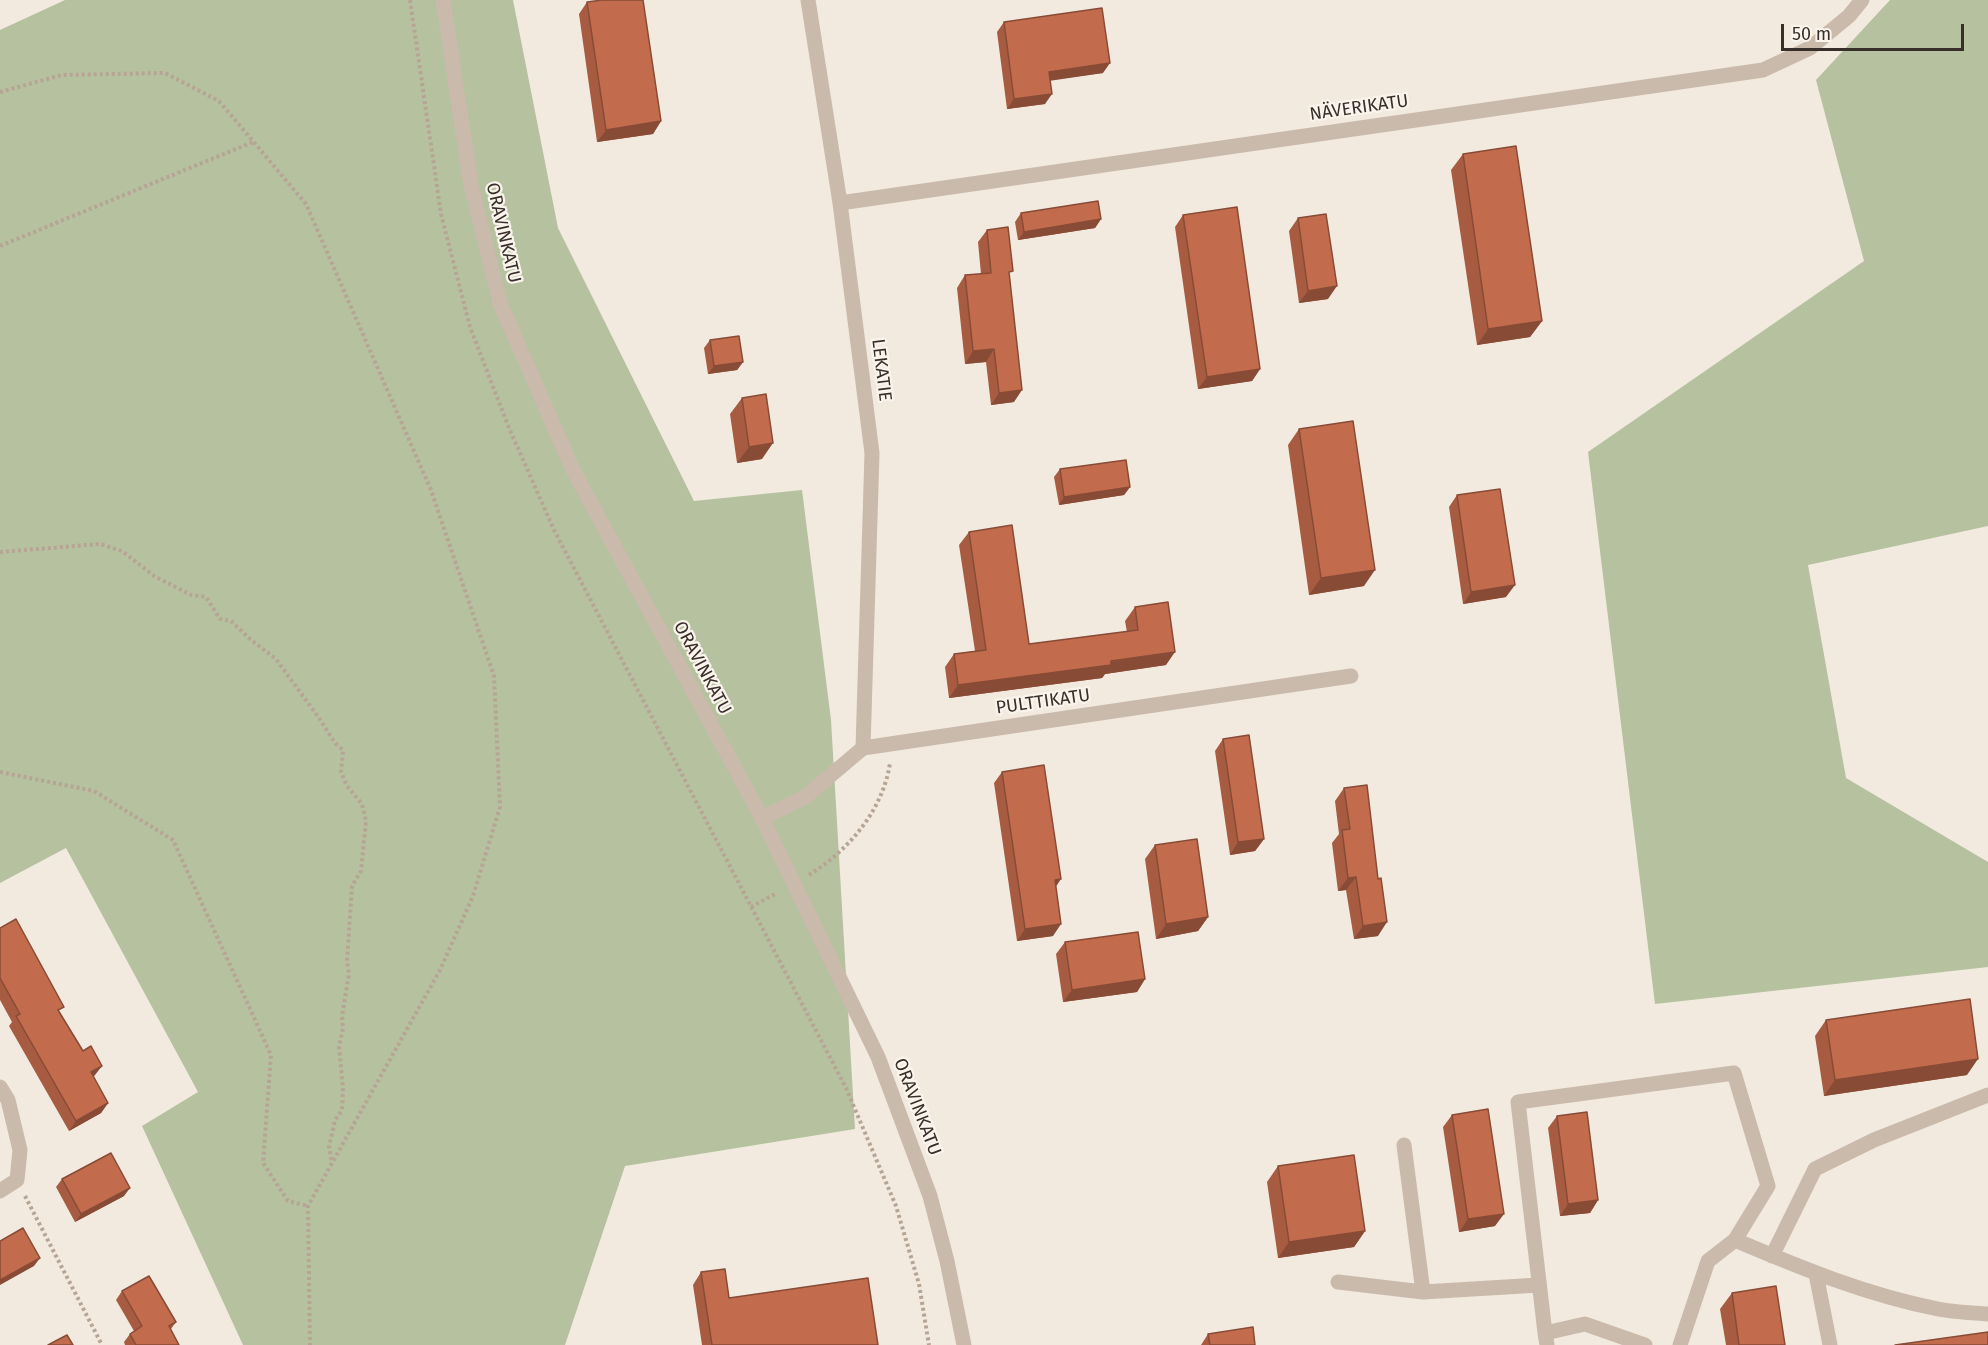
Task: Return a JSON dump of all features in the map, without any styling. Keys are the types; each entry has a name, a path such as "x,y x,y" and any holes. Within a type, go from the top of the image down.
{"street":[{"name":"ORAVINKATU","path":"443,0 471,185 500,303 573,470 762,818 878,1058 930,1196 947,1261 964,1345"},
{"name":"LEKATIE","path":"808,0 840,203 872,453 863,748"},
{"name":"NÄVERIKATU","path":"840,203 1762,70 1810,48 1849,16 1862,0"},
{"name":"PULTTIKATU","path":"863,748 1351,676"},
{"path":"762,818 805,797 863,748"},
{"path":"1645,1345 1585,1324 1546,1339 1518,1102 1734,1072 1768,1186 1734,1240 1708,1261 1680,1345"},
{"path":"0,1087 8,1100 20,1150 17,1180 0,1191"},
{"path":"1772,1256 1815,1169 1874,1140 1988,1095"},
{"path":"1404,1145 1423,1292"},
{"path":"1734,1240 1816,1274 1938,1309 1988,1314"},
{"path":"1816,1274 1830,1345"},
{"path":"1338,1282 1423,1292 1539,1285"}],"path":[{"path":"410,0 441,213 470,327 509,428 554,530 846,1088 896,1206 919,1284 929,1345"},
{"path":"0,92 62,75 165,74 219,101 306,204 431,490 494,676 500,807 473,896 440,970 308,1206 310,1345"},
{"path":"0,246 253,142"},
{"path":"0,552 100,544 122,551 154,576 191,595 206,597 220,619 231,621 276,659 335,743 343,750 341,772 347,786 362,804 366,820 361,871 352,886 347,961 349,974 339,1047 343,1088 342,1110 335,1120 329,1148 332,1162"},
{"path":"751,907 794,884 842,851 878,804 887,779 890,744"},
{"path":"0,772 94,791 173,840 271,1055 263,1163 288,1201 308,1206"},
{"path":"17,1180 102,1345"}],"green space":[{"path":"65,0 513,0 558,228 694,501 802,490 831,720 855,1129 625,1166 565,1345 243,1345 142,1126 198,1092 66,848 0,883 0,30"},
{"path":"1890,0 1988,0 1988,526 1808,565 1846,778 1988,862 1988,967 1655,1004 1588,452 1864,261 1816,80"}],"building":[{"path":"643,0 661,121 606,130 587,2"},
{"path":"1102,8 1110,63 1049,72 1052,94 1014,99 1004,22"},
{"path":"1516,146 1542,321 1488,329 1463,154"},
{"path":"1098,201 1101,219 1024,232 1021,213"},
{"path":"1237,207 1260,369 1207,377 1183,215"},
{"path":"1326,214 1337,286 1308,291 1298,218"},
{"path":"1008,227 1013,271 1009,272 1022,390 999,393 994,349 973,351 965,275 991,273 987,230"},
{"path":"739,336 743,362 714,366 710,340"},
{"path":"766,394 773,443 749,447 742,398"},
{"path":"1353,421 1375,570 1321,578 1299,429"},
{"path":"1126,460 1130,487 1064,497 1060,469"},
{"path":"1500,489 1515,585 1471,592 1457,495"},
{"path":"1012,525 1029,644 1138,630 1135,607 1168,602 1175,652 1111,661 1111,665 958,685 954,654 986,650 969,532"},
{"path":"1249,735 1264,839 1238,842 1223,739"},
{"path":"1044,765 1061,879 1055,880 1061,924 1025,929 1002,772"},
{"path":"1367,785 1378,879 1381,878 1387,922 1363,926 1356,877 1348,878 1342,830 1350,829 1344,788"},
{"path":"1197,839 1208,917 1166,924 1155,845"},
{"path":"16,919 64,1007 58,1010 83,1051 91,1046 102,1066 91,1072 108,1103 76,1121 16,1016 20,1014 0,978 0,928"},
{"path":"1138,932 1145,979 1072,990 1065,942"},
{"path":"1970,999 1978,1059 1835,1080 1826,1020"},
{"path":"1488,1109 1504,1214 1468,1219 1452,1115"},
{"path":"1587,1112 1598,1200 1568,1204 1557,1116"},
{"path":"111,1153 130,1188 81,1214 62,1179"},
{"path":"1354,1155 1365,1231 1289,1242 1278,1166"},
{"path":"23,1228 40,1258 0,1280 0,1241"},
{"path":"725,1269 729,1298 868,1278 878,1345 712,1345 701,1272"},
{"path":"149,1276 176,1322 169,1326 179,1345 136,1345 130,1334 142,1326 122,1291"},
{"path":"1776,1286 1785,1345 1739,1345 1732,1293"},
{"path":"1253,1327 1255,1345 1210,1345 1208,1334"},
{"path":"1988,1332 1988,1345 1895,1345"},
{"path":"67,1335 73,1345 48,1345"}]}
